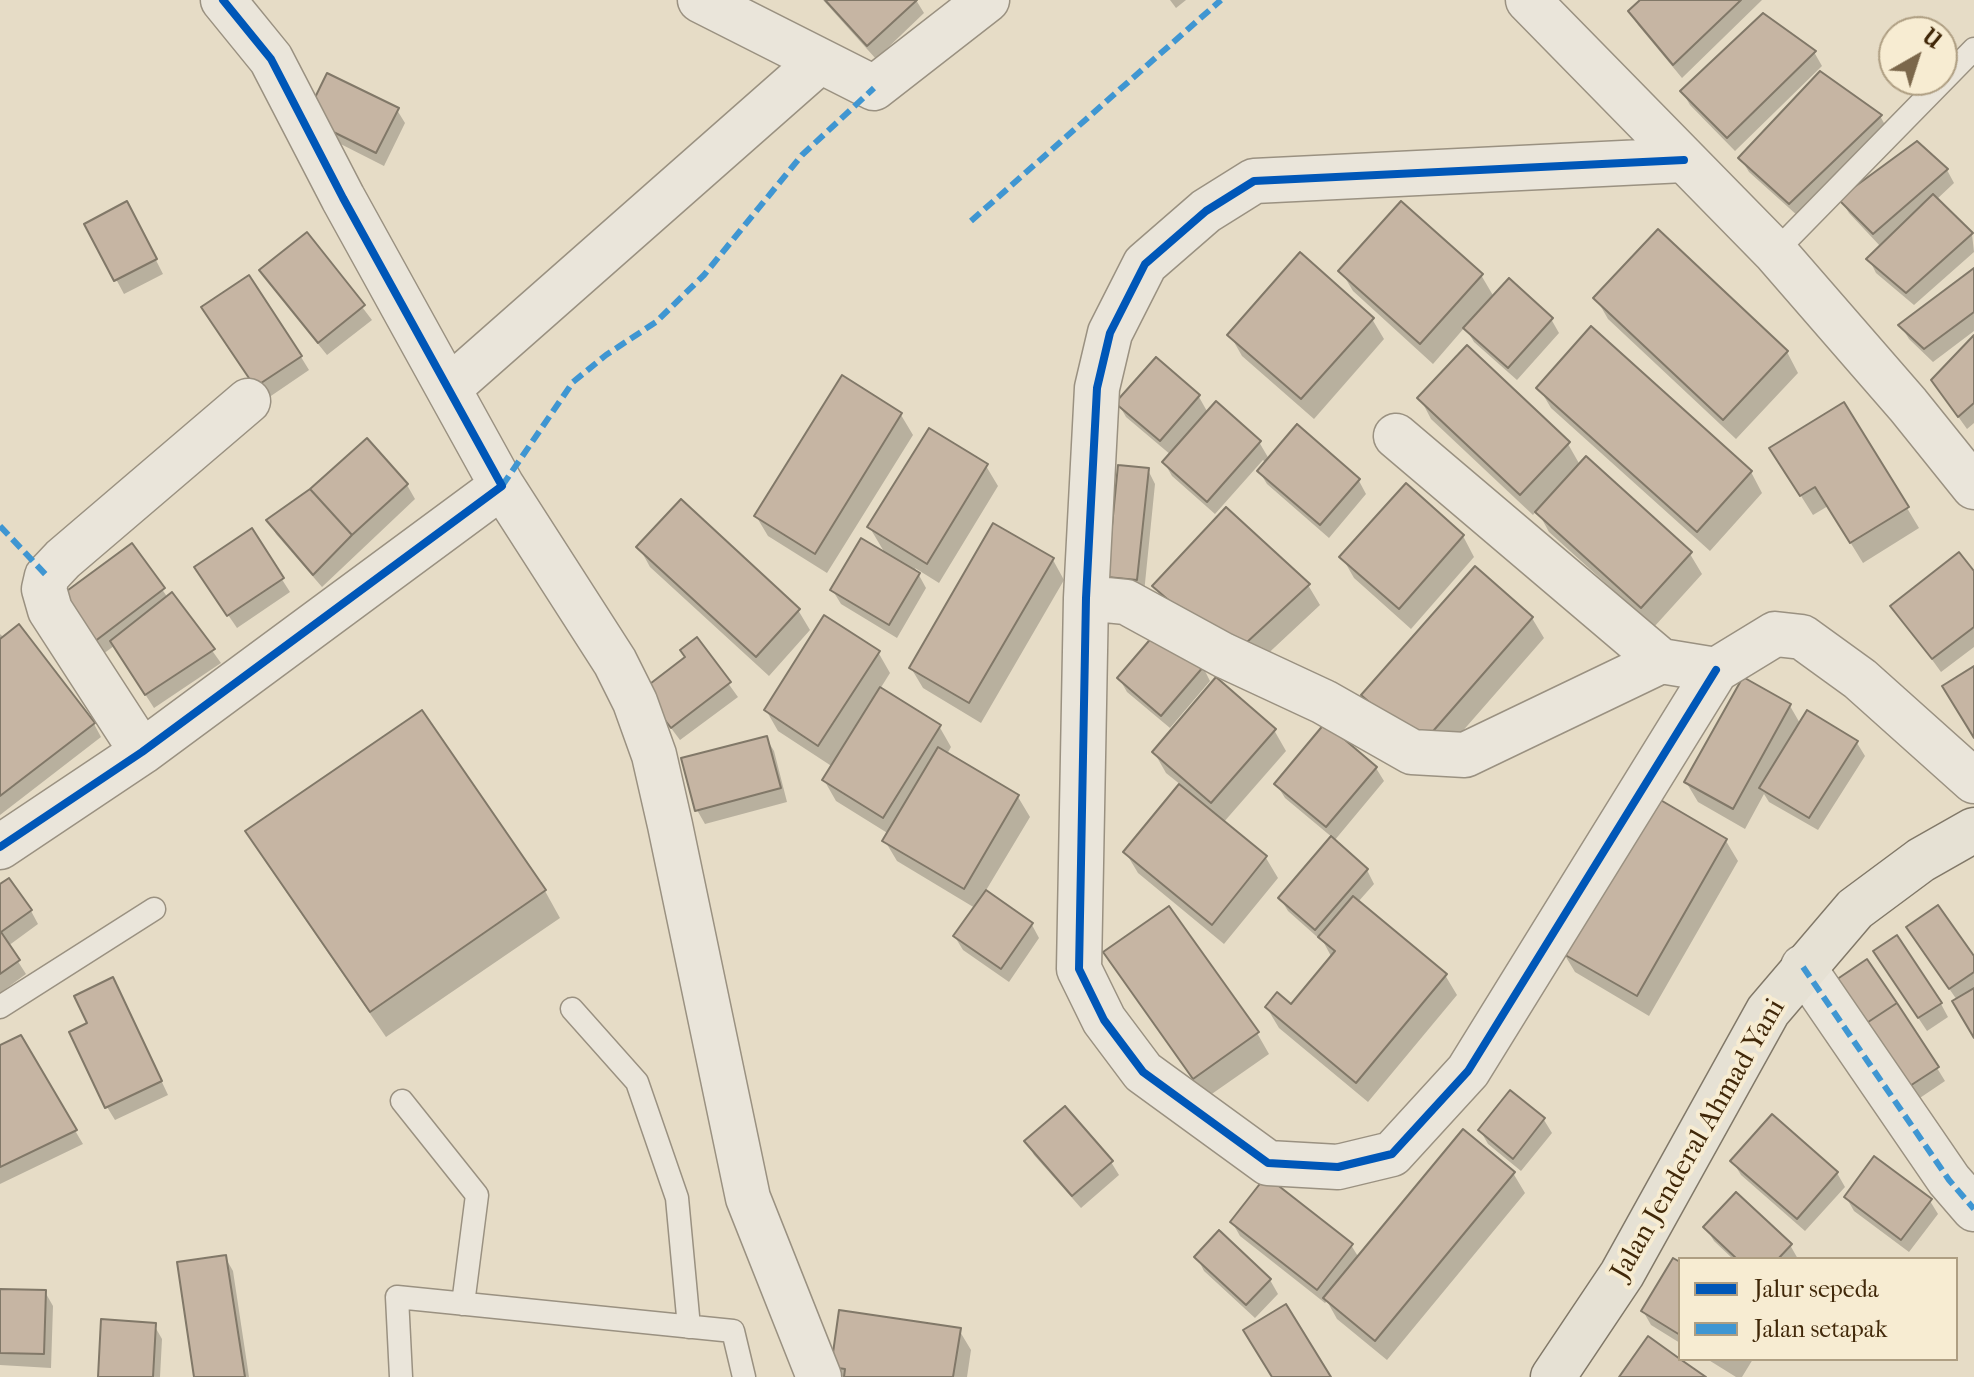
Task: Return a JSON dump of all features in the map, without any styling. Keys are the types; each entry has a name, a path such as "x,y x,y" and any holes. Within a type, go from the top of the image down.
{"highway":[{"name":"Jalan Jenderal Ahmad Yani","path":"1553,1377 1622,1274 1768,1011 1855,909 1921,860 1974,830"}],"street":[{"path":"223,0 271,59 343,198 502,486 615,662 635,702 654,755 670,825 748,1198 819,1377"},
{"path":"700,0 874,88 987,0"},
{"path":"1528,0 1775,252 1908,405 1974,487"},
{"path":"449,388 820,61"},
{"path":"1684,160 1254,181 1206,211 1145,264 1110,333 1097,388 1086,598 1079,969 1104,1020 1143,1072 1268,1163 1338,1167 1392,1154 1468,1071 1716,670 1775,634 1802,637 1860,679 1974,781"},
{"path":"142,752 50,610 44,589 47,576 248,401"},
{"path":"1396,436 1661,661 1716,670"},
{"path":"0,847 142,752 502,486"},
{"path":"1086,598 1126,602 1223,655 1324,702 1412,752 1465,755 1661,661"},
{"path":"1803,967 1949,1180 1974,1209"}],"lane":[{"path":"1775,252 1974,49"},
{"path":"0,1007 154,909"},
{"path":"572,1009 637,1082 677,1198 689,1327"},
{"path":"402,1101 477,1195 463,1304"},
{"path":"401,1377 397,1297 733,1331 744,1377"}],"building":[{"path":"825,0 917,0 867,46"},
{"path":"1640,0 1741,0 1673,65 1628,11"},
{"path":"1763,13 1816,51 1727,138 1680,91"},
{"path":"1820,71 1882,115 1789,204 1738,158"},
{"path":"327,73 399,108 376,153 305,118"},
{"path":"1917,141 1948,169 1873,234 1838,199"},
{"path":"1933,194 1973,233 1906,293 1866,259"},
{"path":"127,201 157,259 114,281 84,224"},
{"path":"1401,201 1483,274 1420,344 1338,271"},
{"path":"1658,229 1788,351 1723,420 1593,298"},
{"path":"307,232 365,305 318,343 259,270"},
{"path":"1300,252 1374,318 1301,399 1227,335"},
{"path":"1974,268 1974,312 1924,349 1898,325"},
{"path":"249,275 302,356 255,387 201,307"},
{"path":"1509,278 1553,318 1508,368 1463,328"},
{"path":"1591,326 1752,471 1697,532 1536,388"},
{"path":"1974,335 1974,403 1958,417 1931,380"},
{"path":"1467,345 1570,442 1520,495 1417,398"},
{"path":"1156,357 1200,395 1160,441 1115,403"},
{"path":"842,375 902,413 815,554 754,516"},
{"path":"1216,401 1261,441 1207,502 1162,462"},
{"path":"1844,402 1909,507 1850,543 1815,487 1800,496 1769,448"},
{"path":"1297,424 1360,479 1320,525 1257,471"},
{"path":"929,428 988,464 927,564 867,527"},
{"path":"367,438 408,484 352,535 310,489"},
{"path":"1586,456 1692,552 1641,608 1535,512"},
{"path":"1118,465 1149,468 1137,580 1107,577"},
{"path":"1406,483 1464,535 1399,609 1339,557"},
{"path":"310,489 352,535 313,575 266,520"},
{"path":"681,499 800,609 756,657 636,547"},
{"path":"1226,507 1310,584 1233,655 1152,586"},
{"path":"993,523 1054,558 969,703 909,668"},
{"path":"252,528 284,578 227,616 194,567"},
{"path":"861,538 920,573 889,625 830,590"},
{"path":"132,543 165,588 94,642 60,596"},
{"path":"1959,552 1974,571 1974,627 1932,659 1890,606"},
{"path":"1475,566 1533,617 1420,746 1361,695"},
{"path":"172,592 215,649 145,695 110,641"},
{"path":"824,615 880,651 818,746 764,710"},
{"path":"19,624 95,723 0,796 0,639"},
{"path":"1160,628 1204,666 1161,716 1117,678"},
{"path":"697,637 731,682 671,728 642,690 685,657 680,650"},
{"path":"1974,666 1974,738 1942,686"},
{"path":"1216,677 1276,729 1211,803 1152,752"},
{"path":"1743,677 1791,704 1733,809 1684,782"},
{"path":"880,687 941,725 883,818 822,780"},
{"path":"422,710 546,890 370,1012 245,831"},
{"path":"1807,710 1858,741 1809,818 1759,788"},
{"path":"1325,723 1377,767 1326,827 1274,784"},
{"path":"767,736 781,788 695,811 681,758"},
{"path":"938,747 1019,795 964,889 882,841"},
{"path":"1179,784 1267,856 1212,925 1123,852"},
{"path":"1652,795 1727,839 1637,996 1560,952"},
{"path":"1331,836 1368,869 1315,930 1278,898"},
{"path":"9,878 32,910 1,932 20,960 0,974 0,884"},
{"path":"986,890 1033,923 1001,969 953,936"},
{"path":"1353,896 1447,974 1356,1083 1265,1007 1277,992 1291,1004 1335,951 1318,937"},
{"path":"1938,905 1974,956 1974,972 1949,989 1906,927"},
{"path":"1169,906 1259,1032 1193,1079 1103,952"},
{"path":"1897,935 1942,1003 1918,1018 1873,951"},
{"path":"1867,959 1897,1003 1853,1032 1824,988"},
{"path":"113,977 162,1081 105,1108 69,1032 87,1023 74,996"},
{"path":"1974,988 1974,1038 1952,1001"},
{"path":"1897,1003 1939,1067 1896,1095 1853,1032"},
{"path":"21,1035 77,1130 0,1167 0,1045"},
{"path":"1510,1090 1545,1118 1513,1159 1478,1130"},
{"path":"1065,1106 1113,1161 1072,1196 1024,1141"},
{"path":"1772,1114 1838,1172 1797,1219 1730,1161"},
{"path":"1463,1129 1515,1172 1375,1341 1323,1298"},
{"path":"1874,1156 1932,1199 1901,1240 1844,1197"},
{"path":"1266,1176 1353,1244 1317,1290 1230,1222"},
{"path":"1736,1192 1792,1244 1780,1257 1735,1257 1703,1227"},
{"path":"1219,1230 1271,1279 1246,1305 1194,1257"},
{"path":"226,1255 245,1377 194,1377 177,1262"},
{"path":"1673,1258 1678,1261 1678,1334 1641,1311"},
{"path":"0,1289 46,1290 44,1354 0,1353"},
{"path":"1286,1304 1331,1377 1272,1377 1243,1330"},
{"path":"839,1310 961,1328 953,1377 844,1377 845,1369 831,1367"},
{"path":"101,1319 156,1323 153,1377 98,1377"},
{"path":"1648,1336 1678,1358 1678,1361 1683,1361 1706,1377 1619,1377"}],"marked path":[{"path":"971,221 1221,0"},
{"path":"502,486 573,382 606,355 656,322 704,275 802,155 874,88"},
{"path":"0,526 47,576"},
{"path":"1803,967 1949,1180 1974,1209"}],"cycle path":[{"path":"0,847 142,752 502,486 343,198 271,59 223,0"},
{"path":"1684,160 1254,181 1206,211 1145,264 1110,333 1097,388 1086,598 1079,969 1104,1020 1143,1072 1268,1163 1338,1167 1392,1154 1468,1071 1716,670"}]}
